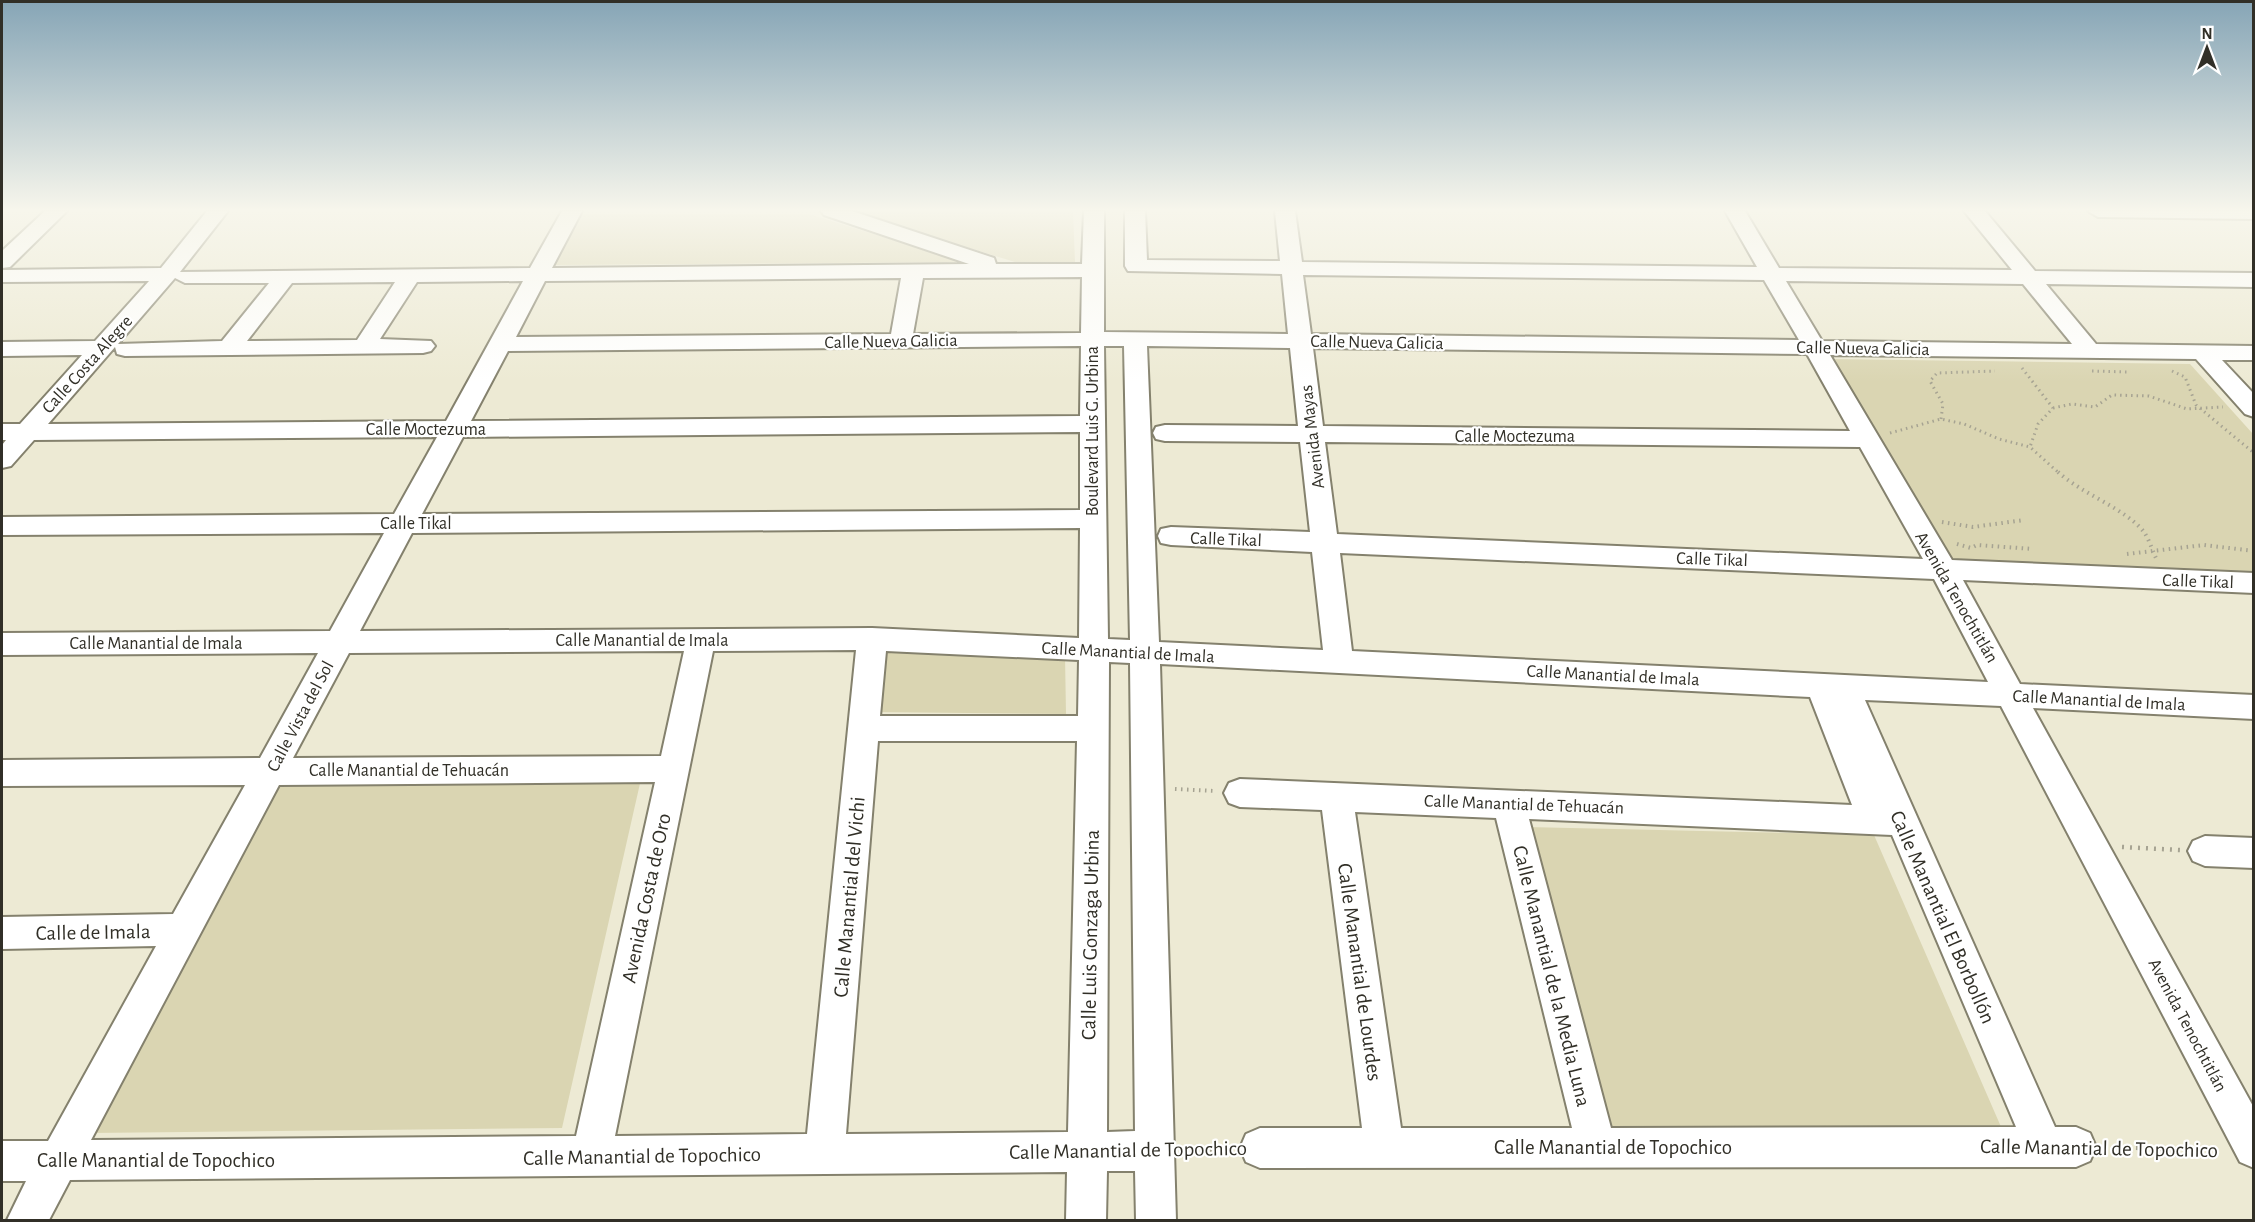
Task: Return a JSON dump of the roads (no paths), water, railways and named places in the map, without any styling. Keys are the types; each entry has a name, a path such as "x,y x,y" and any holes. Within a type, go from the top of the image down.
{"street":[{"name":"Calle Costa Alegre","path":"2,460 101,348 181,268"},
{"name":"Calle Vista del Sol","path":"27,1221 541,268"},
{"path":"1003,268 1009,270"},
{"name":"Avenida Mayas","path":"1291,268 1339,662"},
{"path":"1293,268 2253,280"},
{"name":"Avenida Tenochtitlán","path":"1768,268 1905,507 1947,556 2012,695 2092,846 2242,1149"},
{"path":"2021,268 2086,360"},
{"path":"2,276 1093,270"},
{"name":"Boulevard Luis G. Urbina","path":"1093,270 1094,650"},
{"path":"901,340 914,271"},
{"path":"364,346 410,275"},
{"path":"229,348 286,276"},
{"path":"1135,339 1145,652 1156,1221"},
{"name":"Calle Nueva Galicia","path":"500,344 1135,339 1814,348 2011,364 2202,352 2253,353"},
{"path":"125,349 423,346"},
{"path":"2,349 101,348"},
{"path":"2202,352 2251,407"},
{"name":"Calle Moctezuma","path":"2,432 1092,424"},
{"name":"Calle Moctezuma","path":"1165,433 1866,439"},
{"name":"Calle Tikal","path":"2,526 1092,519"},
{"name":"Calle Tikal","path":"1171,536 1324,543 1947,556 2168,579 2253,583"},
{"name":"Calle Manantial de Imala","path":"2,644 872,639 2253,707"},
{"name":"Calle Manantial del Vichi","path":"825,1154 872,639"},
{"name":"Avenida Costa de Oro","path":"591,1156 701,640"},
{"name":"Calle Luis Gonzaga Urbina","path":"1086,1221 1094,650"},
{"name":"Calle Manantial El Borbollón","path":"1832,686 1888,820 2060,1147"},
{"path":"864,729 1092,728"},
{"name":"Calle Manantial de Tehuacán","path":"2,773 673,769"},
{"name":"Calle Manantial de Tehuacán","path":"1240,793 1888,820"},
{"name":"Calle Manantial de Lourdes","path":"1337,797 1384,1148"},
{"name":"Calle Manantial de la Media Luna","path":"1509,804 1596,1147"},
{"path":"2205,851 2253,853"},
{"name":"Calle de Imala","path":"2,933 184,930"},
{"name":"Calle Manantial de Topochico","path":"1260,1148 2060,1147"},
{"name":"Calle Manantial de Topochico","path":"2,1161 1155,1151"}]}
